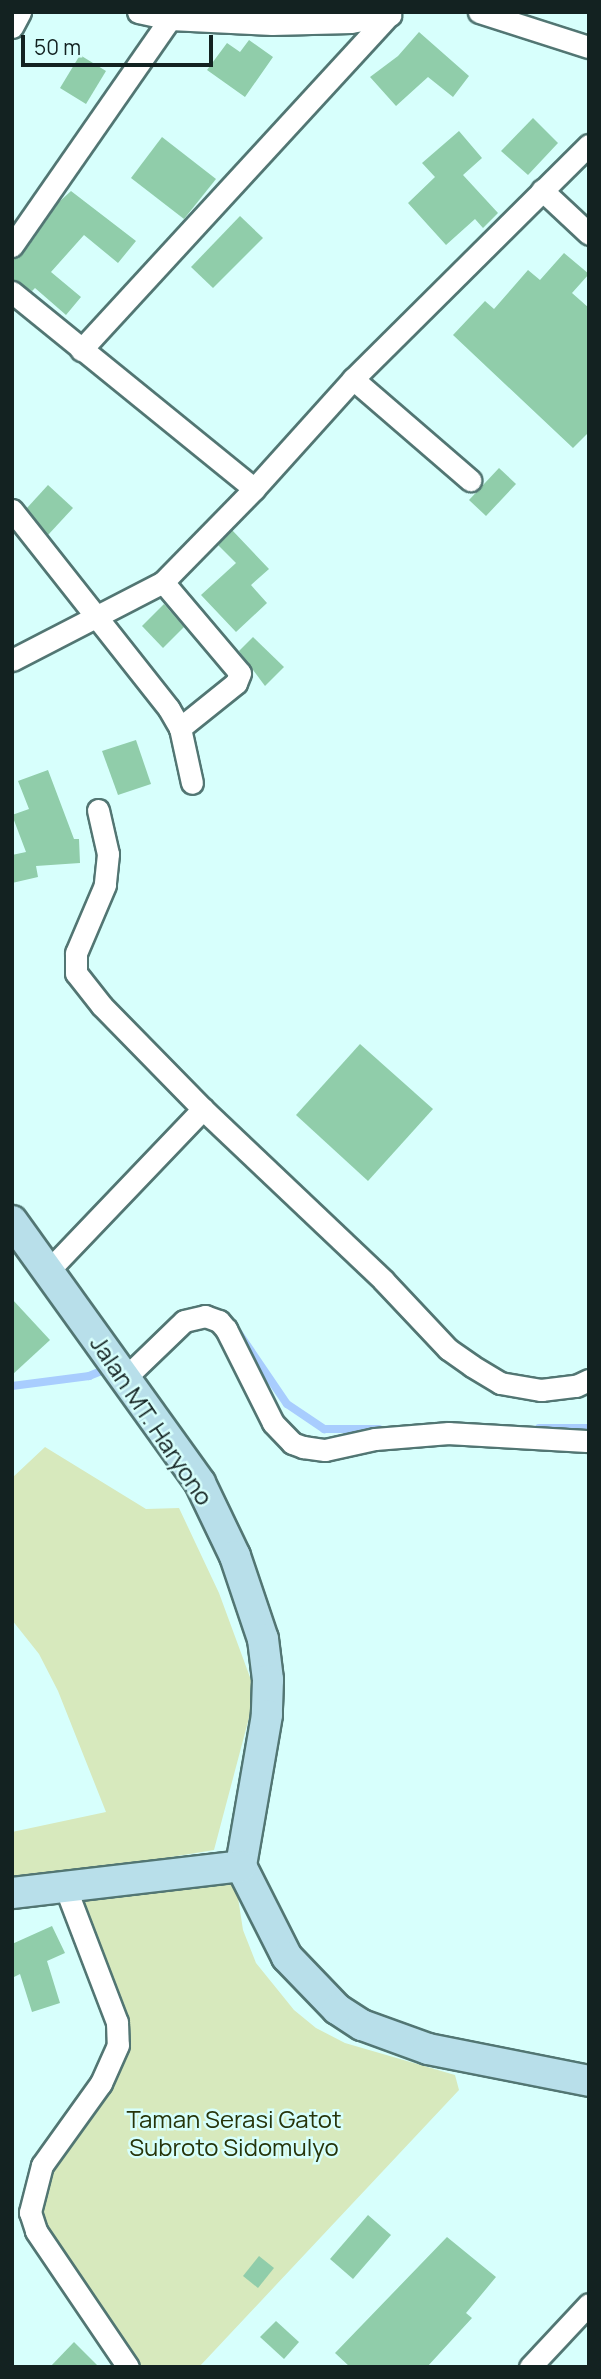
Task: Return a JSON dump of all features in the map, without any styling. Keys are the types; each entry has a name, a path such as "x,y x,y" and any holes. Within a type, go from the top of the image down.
{"street":[{"path":"12,27 20,12"},
{"path":"138,12 170,19 320,24 392,14"},
{"path":"480,12 589,47"},
{"path":"81,350 392,14"},
{"path":"12,246 170,19"},
{"path":"12,660 163,582 254,489 353,379 589,145"},
{"path":"542,190 589,234"},
{"path":"12,292 254,489"},
{"path":"353,379 470,480"},
{"path":"12,510 180,728 192,783"},
{"path":"163,582 240,673 236,682 180,728"},
{"path":"98,810 108,854 105,886 76,953 76,973 102,1006 203,1109 383,1280 448,1349 500,1383 541,1390 576,1386 589,1380"},
{"path":"49,1270 203,1109"},
{"name":"Jalan MT. Haryono","path":"12,1221 200,1483 235,1556 263,1639 267,1715 242,1866"},
{"path":"124,1379 184,1321 205,1316 226,1329 273,1423 292,1443 303,1447 325,1450 375,1439 449,1433 589,1441"},
{"path":"12,1893 64,1884 242,1866 287,1957 337,2009 362,2025 428,2049 589,2081"},
{"path":"64,1884 117,2022 118,2045 101,2083 42,2165 30,2212 36,2231 128,2367"},
{"path":"530,2367 589,2304"}],"green space":[{"path":"45,1447 146,1509 179,1508 219,1593 251,1680 250,1714 214,1850 12,1883 12,1832 106,1812 58,1691 39,1654 12,1620 12,1478"},
{"name":"Taman Serasi Gatot Subroto Sidomulyo","path":"234,1872 243,1930 256,1963 294,2010 316,2028 345,2043 455,2075 459,2090 199,2367 140,2367 47,2235 36,2209 43,2176 66,2139 121,2017 67,1890"}],"building":[{"path":"419,32 469,76 453,97 428,77 396,106 370,77 398,56"},
{"path":"249,40 273,57 245,97 207,70 227,43 240,52"},
{"path":"80,55 106,71 86,104 60,88"},
{"path":"533,118 558,143 528,175 501,151"},
{"path":"459,131 482,158 463,175 498,213 483,228 475,219 446,245 408,203 435,177 422,163"},
{"path":"162,137 216,179 184,219 131,178"},
{"path":"71,191 136,241 118,263 84,235 51,272 81,297 66,315 35,288 32,291 12,279 12,259 23,254 59,202"},
{"path":"240,216 263,238 213,288 191,267"},
{"path":"564,253 589,274 572,293 589,308 589,432 573,448 453,335 485,301 494,309 528,270 540,280"},
{"path":"499,468 516,484 486,516 469,500"},
{"path":"48,485 73,508 48,535 27,508"},
{"path":"232,530 269,569 251,585 267,603 236,632 201,595 236,563 218,545"},
{"path":"164,604 184,627 163,648 142,626"},
{"path":"253,637 284,667 265,686 239,651"},
{"path":"136,740 151,784 118,795 102,751"},
{"path":"48,770 74,839 79,839 80,863 36,866 38,877 12,883 12,855 26,852 12,815 29,809 18,781"},
{"path":"360,1044 433,1109 368,1181 296,1115"},
{"path":"12,1299 50,1340 12,1375"},
{"path":"52,1926 65,1953 47,1961 60,2003 32,2012 20,1974 12,1978 12,1944"},
{"path":"368,2215 391,2235 353,2279 330,2259"},
{"path":"447,2237 496,2277 466,2313 472,2318 427,2367 350,2367 335,2353"},
{"path":"259,2256 274,2268 258,2288 243,2276"},
{"path":"276,2321 299,2342 284,2359 260,2337"},
{"path":"74,2342 99,2367 50,2367"}],"waterway":[{"path":"238,1332 287,1404 324,1429 379,1429"},
{"path":"12,1386 89,1376 109,1368"},
{"path":"539,1428 589,1428"}]}
